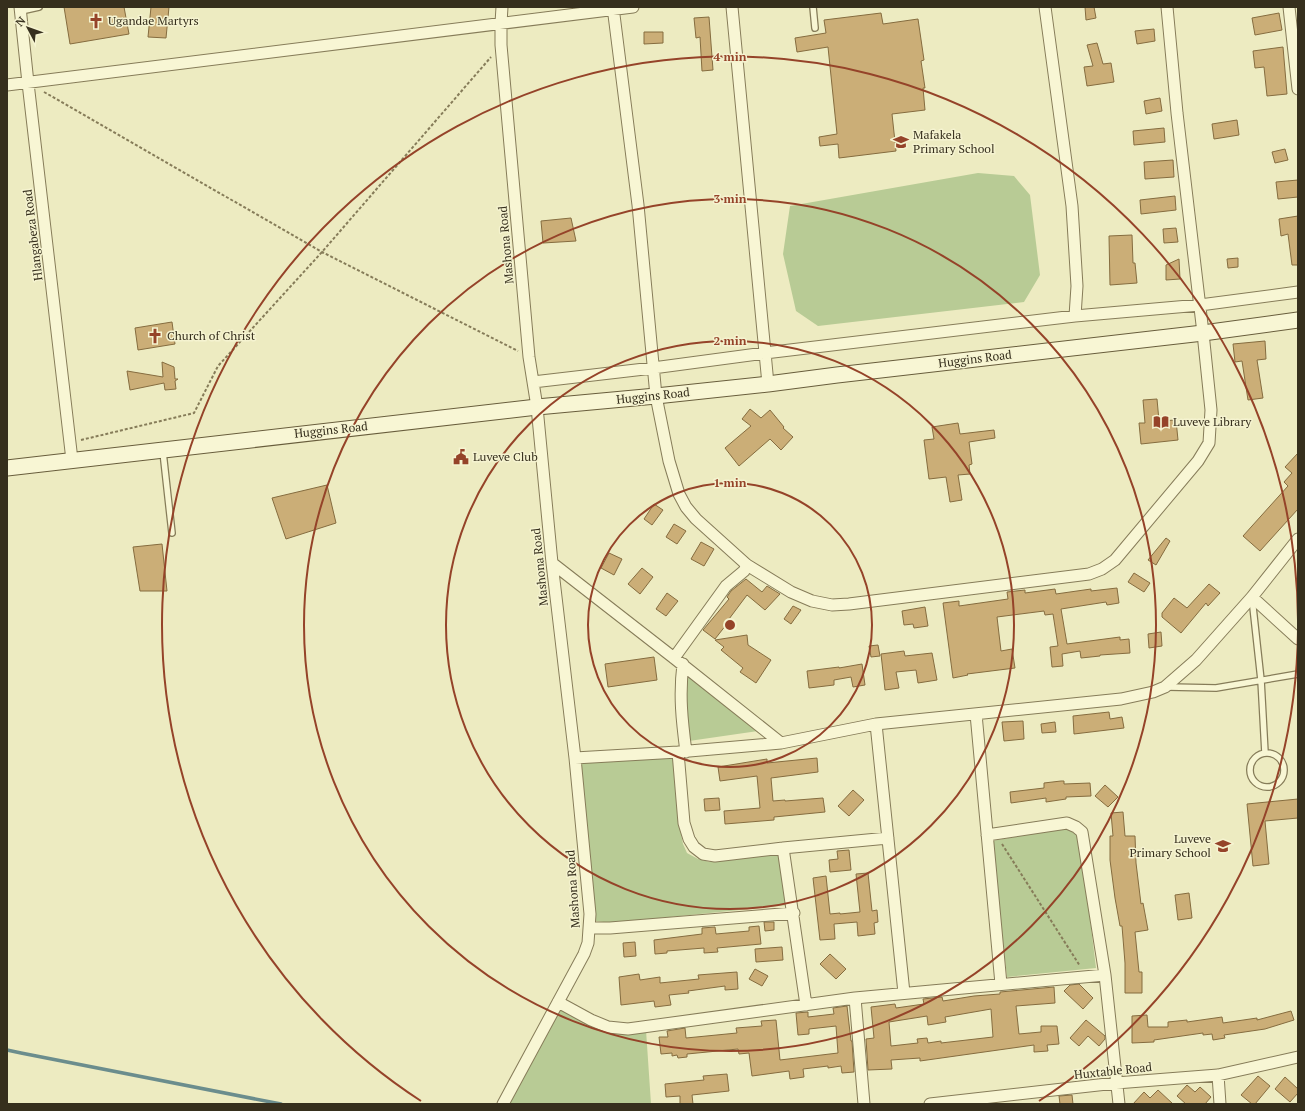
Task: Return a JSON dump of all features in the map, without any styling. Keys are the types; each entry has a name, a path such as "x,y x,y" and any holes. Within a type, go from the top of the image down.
{"street":[{"name":"Mashona Road","path":"502,7 501,45 530,357 537,407 552,563 575,758 590,914 588,943 584,954 503,1104"},
{"path":"7,85 613,8 633,7"},
{"path":"732,7 768,384"},
{"path":"1045,7 1072,206 1076,316"},
{"path":"613,8 638,205 656,396 669,461 679,494 686,507 696,520 747,565 791,592 812,601 832,605 1089,574 1102,569 1115,560 1198,461 1209,443 1211,410 1177,113 1167,7"},
{"path":"1289,7 1298,89"},
{"name":"Hlangabeza Road","path":"21,9 28,83 72,460"},
{"path":"533,382 653,368 765,352 1076,316 1200,305 1298,292"},
{"name":"Huggins Road","path":"7,468 537,407 768,384 837,374 1298,320"},
{"path":"575,758 682,752 781,743 876,724 1121,699 1153,692 1165,687 1196,660 1252,597 1298,539"},
{"path":"552,563 781,743"},
{"path":"747,565 744,571 726,586 678,661 681,708 684,823 689,839 694,847 704,854 715,856 888,838"},
{"path":"1252,597 1298,639"},
{"path":"976,714 991,835 1001,984"},
{"path":"876,724 904,993"},
{"path":"991,835 1067,823 1076,827 1082,832 1105,975 1119,1104"},
{"path":"783,848 794,913 806,1005"},
{"path":"590,928 610,928 794,913"},
{"path":"558,1002 591,1020 608,1027 628,1029 855,998 1001,984 1087,978 1105,975"},
{"path":"855,998 864,1104"},
{"name":"Huxtable Road","path":"930,1104 1116,1083 1218,1075 1298,1057"},
{"path":"1218,1075 1220,1104"}],"lane":[{"path":"21,9 39,7"},
{"path":"813,7 815,28"},
{"path":"163,449 172,532"},
{"path":"1252,597 1261,680 1266,753"},
{"path":"1165,687 1216,688 1298,674"},
{"path":"1266,753 1277,756 1284,766 1283,777 1275,786 1263,787 1253,781 1250,769 1255,758 1266,753"}],"path":[{"path":"70,442 194,413 218,366 322,252 501,45"},
{"path":"28,83 322,252 530,357"},
{"path":"991,835 1087,978"}],"green space":[{"path":"978,173 1014,176 1030,195 1040,275 1024,302 818,326 796,311 783,254 790,206"},
{"path":"685,672 758,731 689,741"},
{"path":"673,756 679,824 683,844 687,853 698,859 710,862 780,852 788,905 611,923 596,921 580,762"},
{"path":"1067,827 1080,837 1096,968 1007,977 992,841"},
{"path":"561,1009 588,1024 646,1030 651,1104 509,1103"}],"building":[{"name":"Ugandae Martyrs","path":"64,7 124,7 129,34 70,44"},
{"path":"151,7 169,7 166,38 148,37"},
{"path":"1085,7 1094,7 1096,18 1086,20"},
{"path":"881,13 883,24 918,19 924,60 921,61 925,88 923,88 925,110 892,114 896,151 839,158 838,144 820,146 819,137 837,134 828,47 797,52 795,38 826,33 824,20"},
{"path":"1279,13 1282,30 1255,35 1252,18"},
{"path":"709,17 713,70 702,71 700,37 696,38 694,18"},
{"path":"1154,29 1155,41 1137,44 1135,31"},
{"path":"644,32 663,32 663,43 644,44"},
{"path":"1097,43 1103,64 1111,63 1114,82 1087,86 1084,67 1093,66 1087,45"},
{"path":"1283,47 1287,94 1267,96 1264,67 1255,68 1253,51"},
{"path":"1160,98 1162,111 1146,114 1144,101"},
{"path":"1237,120 1239,135 1214,139 1212,124"},
{"path":"1164,128 1165,142 1134,145 1133,131"},
{"path":"1285,149 1288,160 1275,163 1272,152"},
{"path":"1173,160 1174,177 1145,179 1144,162"},
{"path":"1298,180 1298,197 1278,199 1276,182"},
{"path":"1175,196 1176,210 1141,214 1140,200"},
{"path":"1298,216 1298,265 1292,265 1288,234 1281,236 1279,219"},
{"path":"571,218 576,241 543,243 541,221"},
{"path":"1176,228 1178,242 1164,243 1163,229"},
{"path":"1132,235 1133,263 1135,263 1137,283 1110,285 1109,236"},
{"path":"1238,258 1238,267 1228,268 1227,259"},
{"path":"1179,259 1180,279 1166,280 1166,265"},
{"name":"Church of Christ","path":"172,322 175,344 138,350 135,328"},
{"path":"1265,341 1266,359 1257,360 1263,398 1248,400 1242,361 1235,362 1233,344"},
{"path":"162,362 174,367 175,379 178,379 175,381 176,389 165,390 164,383 130,390 127,371 163,377"},
{"name":"Luveve Library","path":"1157,399 1159,421 1176,420 1178,440 1141,444 1139,423 1145,423 1143,400"},
{"path":"750,409 761,418 770,410 784,427 783,428 793,437 781,450 770,439 739,466 725,448 751,426 742,419"},
{"path":"958,423 960,434 994,430 995,438 969,442 972,464 969,465 970,474 958,475 962,500 950,502 946,477 929,479 924,440 934,439 932,427"},
{"path":"1298,453 1298,509 1260,551 1243,536 1288,486 1284,482 1292,473 1285,467"},
{"path":"327,485 336,523 286,539 272,498"},
{"path":"654,504 663,510 652,525 644,519"},
{"path":"674,524 686,531 677,544 666,537"},
{"path":"1166,538 1170,541 1156,565 1148,560"},
{"path":"701,542 714,549 704,566 691,559"},
{"path":"162,544 167,591 140,591 133,547"},
{"path":"609,553 622,559 614,575 601,568"},
{"path":"642,568 653,577 640,594 628,584"},
{"path":"1134,573 1150,583 1144,592 1128,582"},
{"path":"746,579 762,592 767,586 780,594 765,610 747,595 715,639 703,630 729,599 727,597 731,591"},
{"path":"1209,584 1220,593 1208,606 1206,603 1181,633 1162,617 1162,613 1174,598 1187,608"},
{"path":"1117,588 1119,603 1107,605 1106,602 1061,609 1067,644 1120,637 1120,640 1129,639 1130,653 1081,658 1080,651 1062,654 1063,666 1052,667 1050,647 1058,646 1053,614 1045,615 1044,611 997,617 1001,651 1012,649 1015,668 967,674 968,675 953,678 943,603 959,601 959,606 1008,599 1007,592 1025,590 1025,593 1055,589 1056,594 1091,589 1091,591"},
{"path":"667,593 678,601 666,616 656,609"},
{"path":"793,606 801,610 791,624 784,619"},
{"path":"925,607 928,626 914,628 913,624 904,625 902,611"},
{"path":"1161,632 1162,646 1149,648 1148,634"},
{"path":"747,635 748,645 771,660 756,683 740,672 743,668 721,650 724,647 715,640"},
{"path":"878,645 880,656 871,657 869,646"},
{"path":"904,651 905,656 932,653 937,680 918,683 916,670 896,672 899,688 885,690 881,654"},
{"path":"654,657 657,680 608,687 605,664"},
{"path":"862,664 865,685 853,687 851,677 834,680 834,685 809,688 807,671"},
{"path":"1109,712 1110,719 1122,717 1124,728 1074,734 1073,716"},
{"path":"1023,721 1024,739 1004,741 1002,722"},
{"path":"1055,722 1056,732 1042,733 1041,724"},
{"path":"817,758 818,772 771,778 773,801 823,798 825,812 774,817 774,820 725,824 724,811 760,808 757,776 720,781 718,767 767,759 767,763"},
{"path":"1064,781 1064,784 1090,783 1091,796 1066,797 1066,799 1046,802 1046,798 1011,803 1010,792 1044,788 1044,783"},
{"path":"1105,785 1118,797 1108,807 1095,796"},
{"path":"853,790 864,800 849,816 838,806"},
{"path":"719,798 720,810 705,811 704,799"},
{"path":"1298,799 1298,818 1265,821 1269,864 1253,866 1247,804"},
{"path":"1123,812 1125,836 1135,836 1136,863 1141,904 1143,903 1148,930 1135,932 1139,972 1142,972 1142,993 1125,993 1125,963 1122,926 1120,926 1110,860 1110,836 1113,836 1111,813"},
{"path":"849,850 851,870 830,872 829,860 838,859 837,851"},
{"path":"868,873 872,911 877,910 878,922 874,923 875,934 858,936 857,922 834,924 835,939 820,940 813,878 826,876 830,914 840,914 860,912 856,874"},
{"path":"1189,893 1192,918 1178,920 1175,895"},
{"path":"764,922 774,922 774,930 765,931"},
{"path":"759,926 761,944 717,948 718,952 704,953 704,948 667,951 667,953 655,954 654,940 702,934 702,928 715,927 716,934 749,931 749,927"},
{"path":"635,942 636,956 624,957 623,943"},
{"path":"782,947 783,960 756,962 755,949"},
{"path":"830,954 846,969 836,979 820,964"},
{"path":"755,969 768,976 762,986 749,979"},
{"path":"737,972 738,989 725,990 725,986 669,995 671,1005 655,1007 654,1001 621,1005 619,977 639,974 640,980 660,977 660,983 699,979 698,975"},
{"path":"1079,984 1093,998 1083,1009 1064,991 1070,985"},
{"path":"1054,987 1055,1003 1016,1006 1019,1034 1041,1032 1041,1026 1057,1026 1059,1044 1047,1045 1048,1051 1034,1052 1034,1045 920,1061 920,1058 891,1060 892,1069 868,1070 866,1039 874,1038 871,1007 895,1004 896,1008 924,1004 923,999 942,997 943,1001 1000,994 1000,992","holes":["991,1009 993,1037 941,1043 941,1041 928,1043 927,1038 917,1039 918,1043 891,1046 889,1022 927,1016 928,1025 946,1022 945,1017"]},
{"path":"847,1006 852,1041 854,1072 842,1073 841,1066 828,1068 828,1066 803,1069 804,1077 790,1079 789,1071 752,1076 749,1053 739,1054 738,1049 687,1054 687,1057 678,1058 677,1055 672,1056 672,1053 661,1054 659,1037 668,1037 667,1031 685,1028 686,1038 737,1033 736,1028 762,1026 761,1021 776,1020 780,1060 838,1053 836,1026 809,1029 809,1034 798,1035 796,1013 808,1012 808,1017 834,1014 833,1008"},
{"path":"1291,1011 1294,1020 1265,1029 1224,1035 1225,1038 1213,1040 1212,1034 1203,1035 1203,1033 1154,1040 1154,1042 1132,1043 1132,1016 1147,1015 1148,1027 1168,1027 1168,1022 1187,1020 1187,1022 1222,1017 1223,1023 1257,1018 1257,1020"},
{"path":"1086,1020 1105,1036 1105,1039 1099,1046 1088,1036 1079,1046 1070,1038"},
{"path":"727,1074 729,1091 692,1095 693,1104 680,1104 680,1096 666,1097 665,1084 704,1080 703,1076"},
{"path":"1258,1076 1270,1086 1255,1104 1252,1104 1241,1095"},
{"path":"1285,1077 1298,1089 1298,1093 1290,1102 1275,1089"},
{"path":"1187,1085 1195,1092 1200,1087 1211,1097 1205,1104 1186,1104 1177,1096"},
{"path":"1158,1090 1173,1104 1133,1104 1144,1092 1150,1098"},
{"path":"1072,1095 1073,1104 1060,1104 1059,1096"}],"waterway":[{"path":"7,1050 281,1104"}],"place":[{"name":"Ugandae Martyrs","path":"96,21"},
{"name":"Mafakela Primary School","path":"901,142"},
{"name":"Church of Christ","path":"155,336"},
{"name":"Luveve Library","path":"1161,422"},
{"name":"Luveve Club","path":"461,457"},
{"name":"Luveve Primary School","path":"1223,846"}]}
